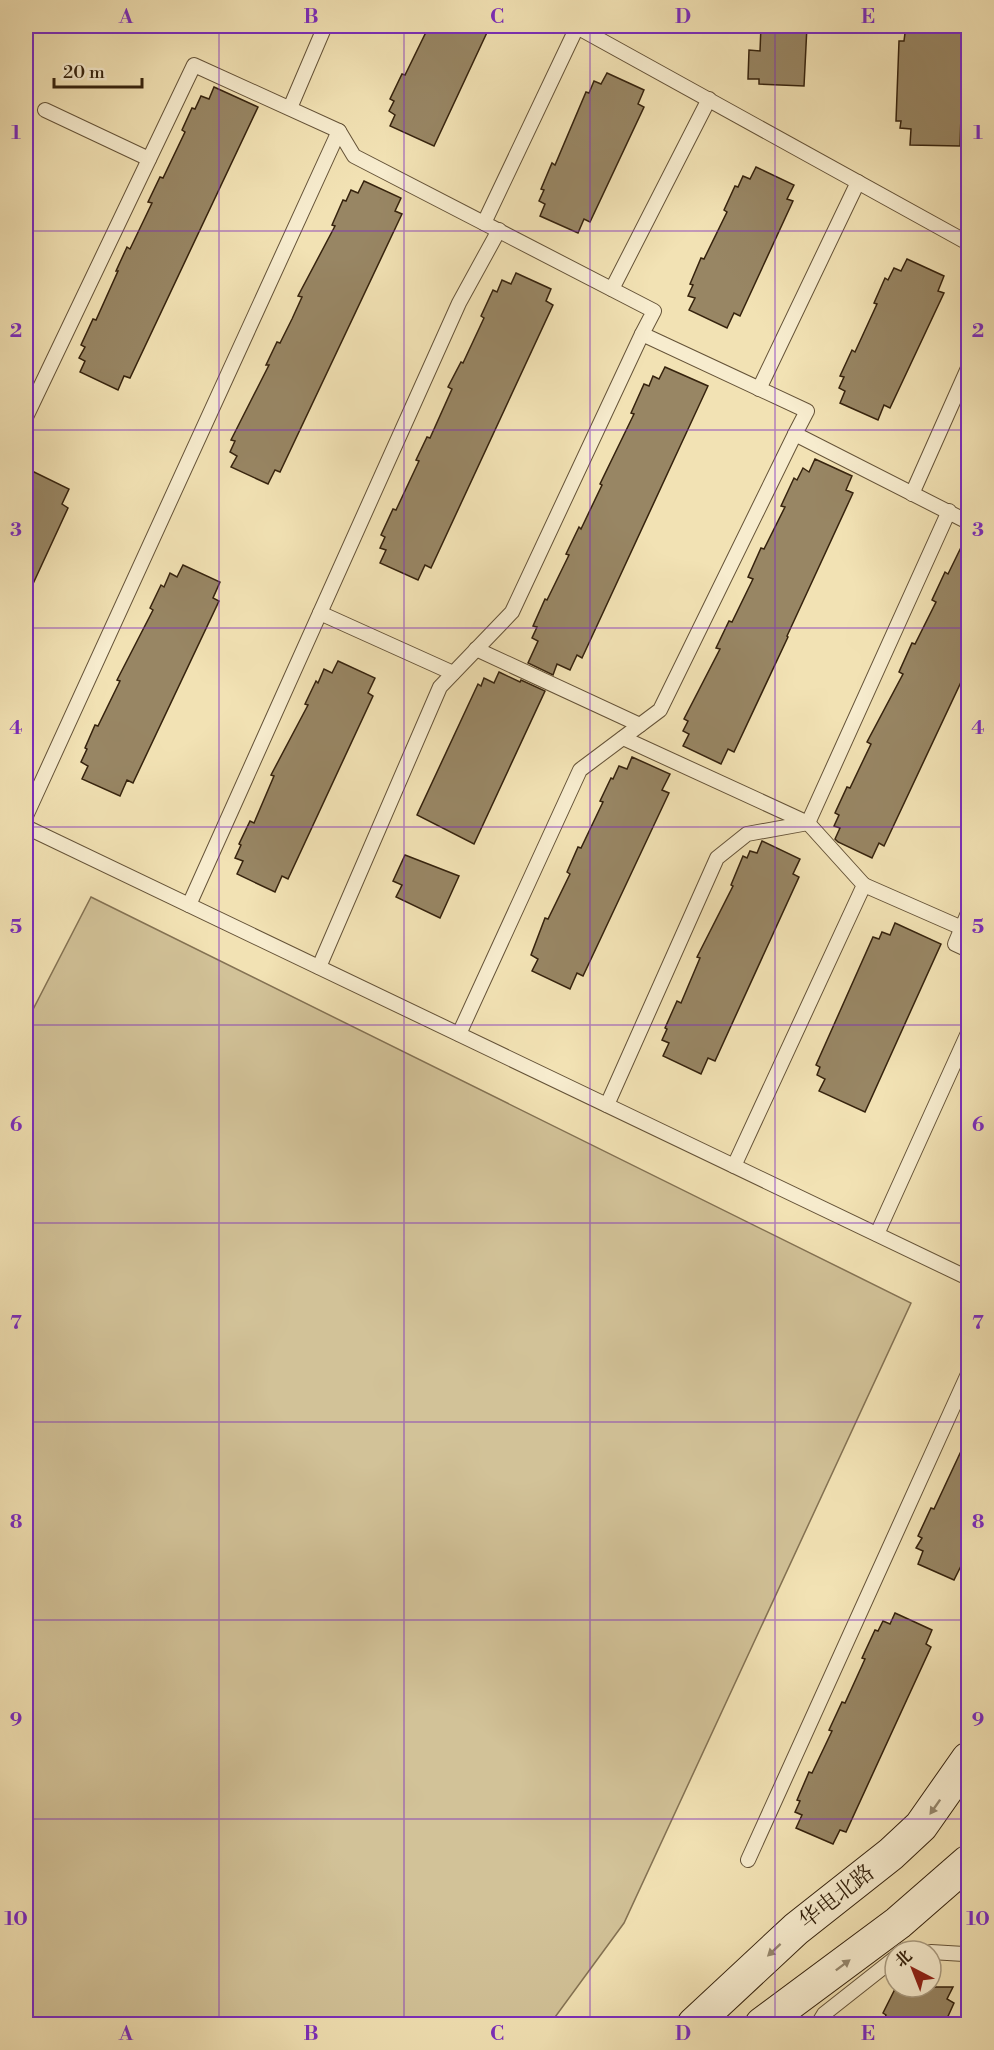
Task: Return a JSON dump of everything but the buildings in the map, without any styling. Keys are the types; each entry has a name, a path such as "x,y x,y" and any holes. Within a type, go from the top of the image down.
{"main road":[{"name":"华电北路","path":"694,2025 796,1929 891,1854 921,1826 969,1759"},
{"path":"762,2025 898,1923 969,1862"}],"lane":[{"path":"290,108 325,26"},
{"path":"484,223 578,27 969,243"},
{"path":"26,417 194,65 339,131 354,156 654,311 512,612 440,687 319,967"},
{"path":"612,289 709,99"},
{"path":"45,110 149,159"},
{"path":"26,816 339,131"},
{"path":"759,389 858,182"},
{"path":"189,905 459,303 499,230"},
{"path":"459,1034 580,770 660,710 807,411 642,334"},
{"path":"912,494 969,368"},
{"path":"795,434 969,522"},
{"path":"808,823 949,511"},
{"path":"320,613 453,673"},
{"path":"476,649 640,725"},
{"path":"623,738 808,823 864,885 962,928"},
{"path":"607,1105 717,858 747,834 808,823"},
{"path":"26,827 969,1278"},
{"path":"734,1166 864,885"},
{"path":"969,914 955,944 969,950"},
{"path":"877,1234 969,1033"},
{"path":"748,1860 969,1374"},
{"path":"943,1953 964,1954 969,1957"},
{"path":"818,2025 824,2014 883,1967"}],"shaded area":[{"path":"91,897 911,1303 624,1923 550,2024 26,2024 26,1023"}]}
